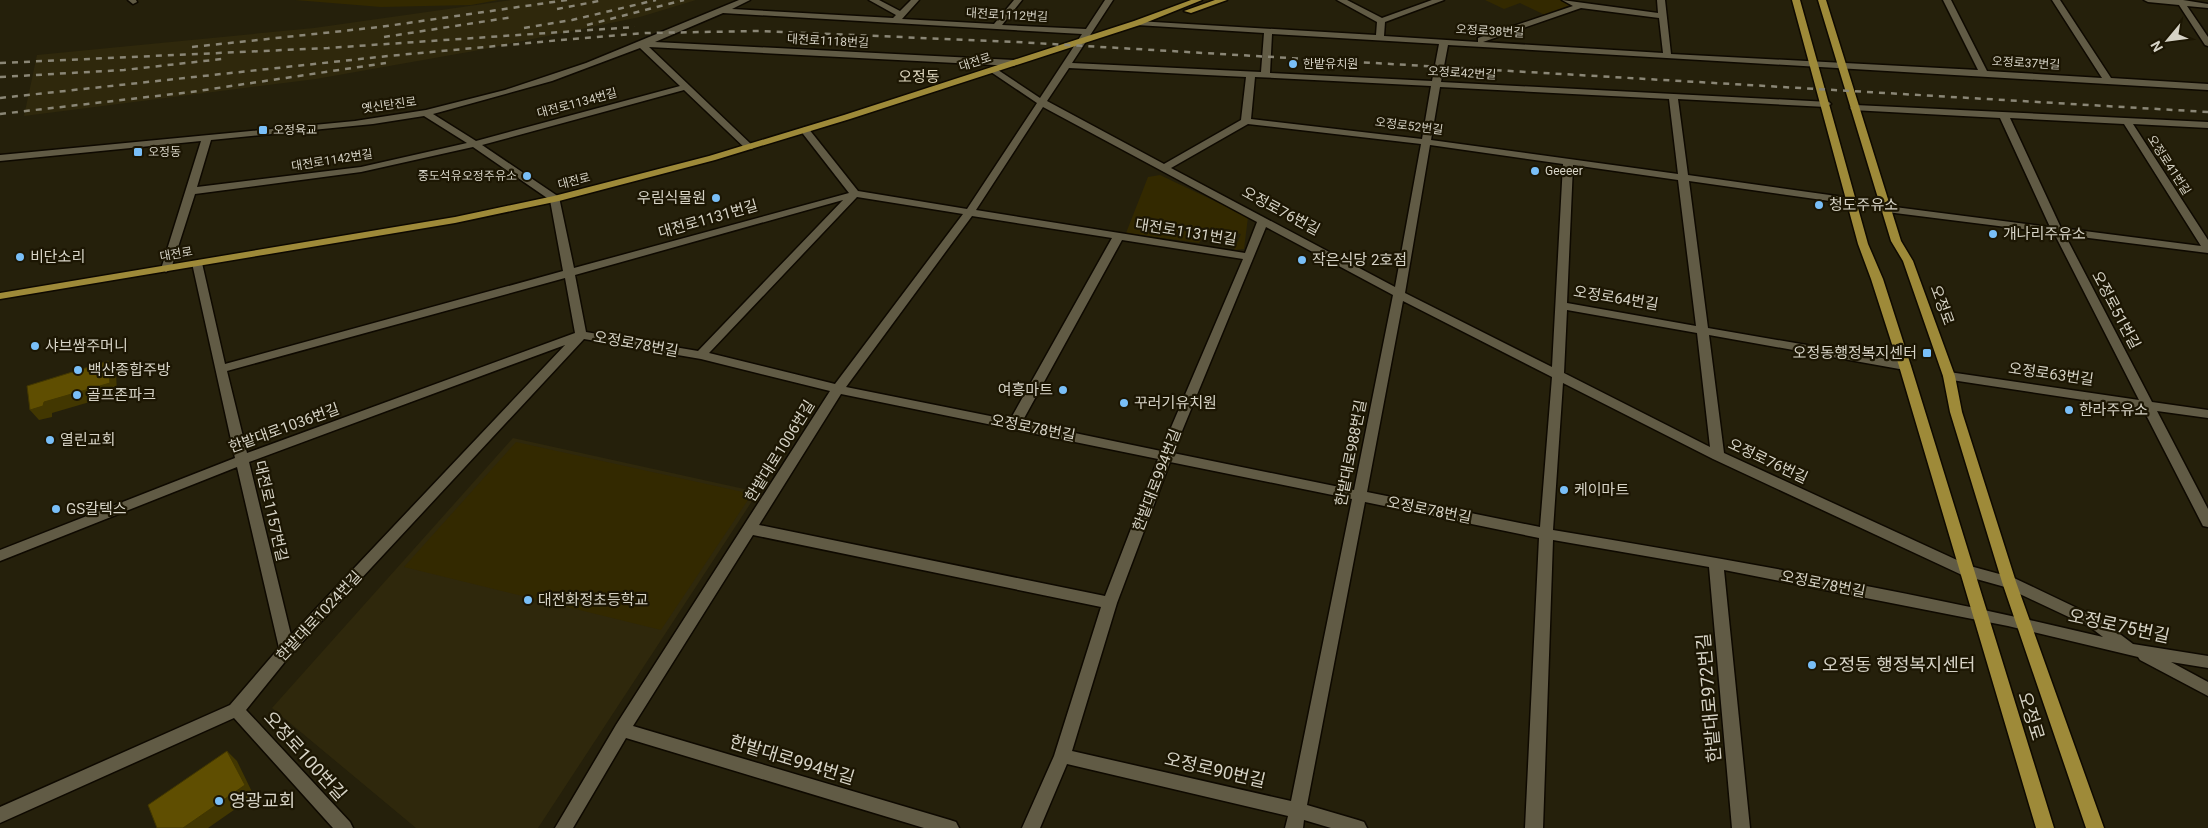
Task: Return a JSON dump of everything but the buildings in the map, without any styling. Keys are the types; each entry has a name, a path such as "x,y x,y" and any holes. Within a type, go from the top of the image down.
{"main road":[{"name":"대전로","path":"1137,23 1198,0"},
{"name":"대전로","path":"0,296 454,220 555,199 748,147 1014,63 1085,36 1187,12 1223,0"},
{"name":"오정로","path":"1796,0 1826,104 1827,117 1850,201 1905,366 2045,828"},
{"name":"오정로","path":"1822,0 1896,241 1908,260 1949,376 1956,412 2009,582 2095,828"}],"street":[{"name":"옛신탄진로","path":"0,156 207,139 426,113 548,79 641,44 746,0"},
{"name":"대전로1112번길","path":"873,0 898,18"},
{"path":"898,18 915,0"},
{"path":"996,26 1018,0"},
{"name":"한밭대로1006번길","path":"564,828 622,730 751,529 838,388 969,213 1109,0"},
{"path":"1341,0 1381,21 1440,0"},
{"path":"1566,0 1580,6 1663,16"},
{"path":"1661,0 1668,55"},
{"path":"1947,0 1984,73"},
{"path":"2056,0 2108,80"},
{"path":"2148,0 2208,6"},
{"path":"2180,2 2208,43"},
{"path":"1474,43 1580,6"},
{"name":"대전로1112번길","path":"722,11 898,18 1085,36"},
{"path":"1380,37 1381,21"},
{"name":"오정로38번길","path":"1137,23 1842,67"},
{"path":"1265,76 1268,30"},
{"name":"한밭대로988번길","path":"1294,828 1399,294 1444,41"},
{"path":"641,44 748,147"},
{"name":"대전로1118번길","path":"641,44 1014,63"},
{"name":"오정로42번길","path":"1066,65 1826,104"},
{"name":"오정로37번길","path":"1842,67 1984,73 2208,87"},
{"name":"오정로76번길","path":"992,70 1041,102 1399,294 1718,456 1968,571 2009,582 2095,623 2133,650"},
{"path":"1164,168 1246,121 1251,75"},
{"name":"대전로1134번길","path":"475,144 685,87"},
{"path":"1673,97 1718,456"},
{"name":"오정로41번길","path":"1856,108 2208,125"},
{"path":"426,113 555,199"},
{"path":"2003,114 2057,230"},
{"name":"오정로41번길","path":"2126,120 2208,249"},
{"name":"오정로52번길","path":"1246,121 1427,142 1850,201"},
{"path":"701,355 855,194 805,130"},
{"path":"166,269 207,139"},
{"path":"0,156 6,150 15,147 95,144 93,149"},
{"name":"대전로1142번길","path":"191,191 293,179 384,165 475,144"},
{"path":"1562,306 1568,162"},
{"name":"대전로1131번길","path":"570,273 855,194 1249,257"},
{"name":"오정로78번길","path":"555,199 581,335 701,355 838,388 1166,454 1546,534 1716,563 1981,615"},
{"path":"1887,209 2208,249"},
{"name":"한밭대로994번길","path":"1031,828 1062,756 1110,603 1166,454 1263,220"},
{"name":"오정로51번길","path":"2057,230 2148,404"},
{"name":"대전로1131번길","path":"1014,424 1118,237"},
{"name":"대전로1157번길","path":"197,263 220,369 287,649"},
{"path":"220,369 570,273"},
{"name":"오정로64번길","path":"1558,374 1562,306 1905,366"},
{"name":"한밭대로1036번길","path":"0,556 242,460 581,335"},
{"name":"한밭대로1024번길","path":"0,815 236,710 287,649 581,335"},
{"path":"1534,828 1546,534 1558,374"},
{"name":"오정로63번길","path":"1949,376 2208,414"},
{"path":"2148,404 2208,522"},
{"path":"751,529 1110,603"},
{"name":"한밭대로972번길","path":"1716,563 1741,828"},
{"path":"1981,615 2023,624"},
{"name":"오정로75번길","path":"2023,624 2133,650 2208,662"},
{"path":"2133,650 2208,689"},
{"name":"오정로100번길","path":"236,710 344,828"},
{"name":"한밭대로994번길","path":"622,730 950,828"},
{"name":"오정로90번길","path":"1062,756 1297,810 1358,828"}],"shaded area":[{"path":"295,0 498,0 471,5 381,7"},
{"path":"511,0 696,0 640,17 474,51 316,79 24,116 37,55 314,28"},
{"path":"1485,0 1561,0 1572,4 1545,15 1520,3 1504,9"},
{"path":"1160,175 1248,217 1244,249 1234,250 1241,234 1208,229 1199,243 1126,233 1148,177"},
{"name":"대전화정초등학교","path":"513,438 758,492 538,828 416,828 272,708"},
{"path":"516,442 752,494 661,630 404,567"}],"railway":[{"path":"192,47 380,27 567,0"},
{"path":"557,9 604,0"},
{"path":"524,28 572,20 656,0"},
{"path":"587,25 684,0"},
{"path":"384,37 513,17"},
{"path":"0,63 328,48 635,27"},
{"path":"0,98 388,56 572,39 646,33 759,31 1017,42 2208,112"},
{"path":"0,77 124,70 222,59"},
{"path":"0,114 191,92 386,63"}],"place":[{"name":"한밭유치원","path":"1293,64"},
{"name":"오정육교","path":"263,130"},
{"name":"오정동","path":"138,152"},
{"name":"Geeeer","path":"1535,171"},
{"name":"중도석유오정주유소","path":"527,176"},
{"name":"우림식물원","path":"716,198"},
{"name":"청도주유소","path":"1819,205"},
{"name":"개나리주유소","path":"1993,234"},
{"name":"비단소리","path":"20,257"},
{"name":"작은식당 2호점","path":"1302,260"},
{"name":"샤브쌈주머니","path":"35,346"},
{"name":"오정동행정복지센터","path":"1927,353"},
{"name":"백산종합주방","path":"78,370"},
{"name":"여흥마트","path":"1063,390"},
{"name":"골프존파크","path":"77,395"},
{"name":"꾸러기유치원","path":"1124,403"},
{"name":"한라주유소","path":"2069,410"},
{"name":"열린교회","path":"50,440"},
{"name":"케이마트","path":"1564,490"},
{"name":"GS칼텍스","path":"56,509"},
{"name":"대전화정초등학교","path":"528,600"},
{"name":"오정동 행정복지센터","path":"1812,665"},
{"name":"영광교회","path":"219,801"}],"district":[{"name":"오정동","path":"919,77"}]}
